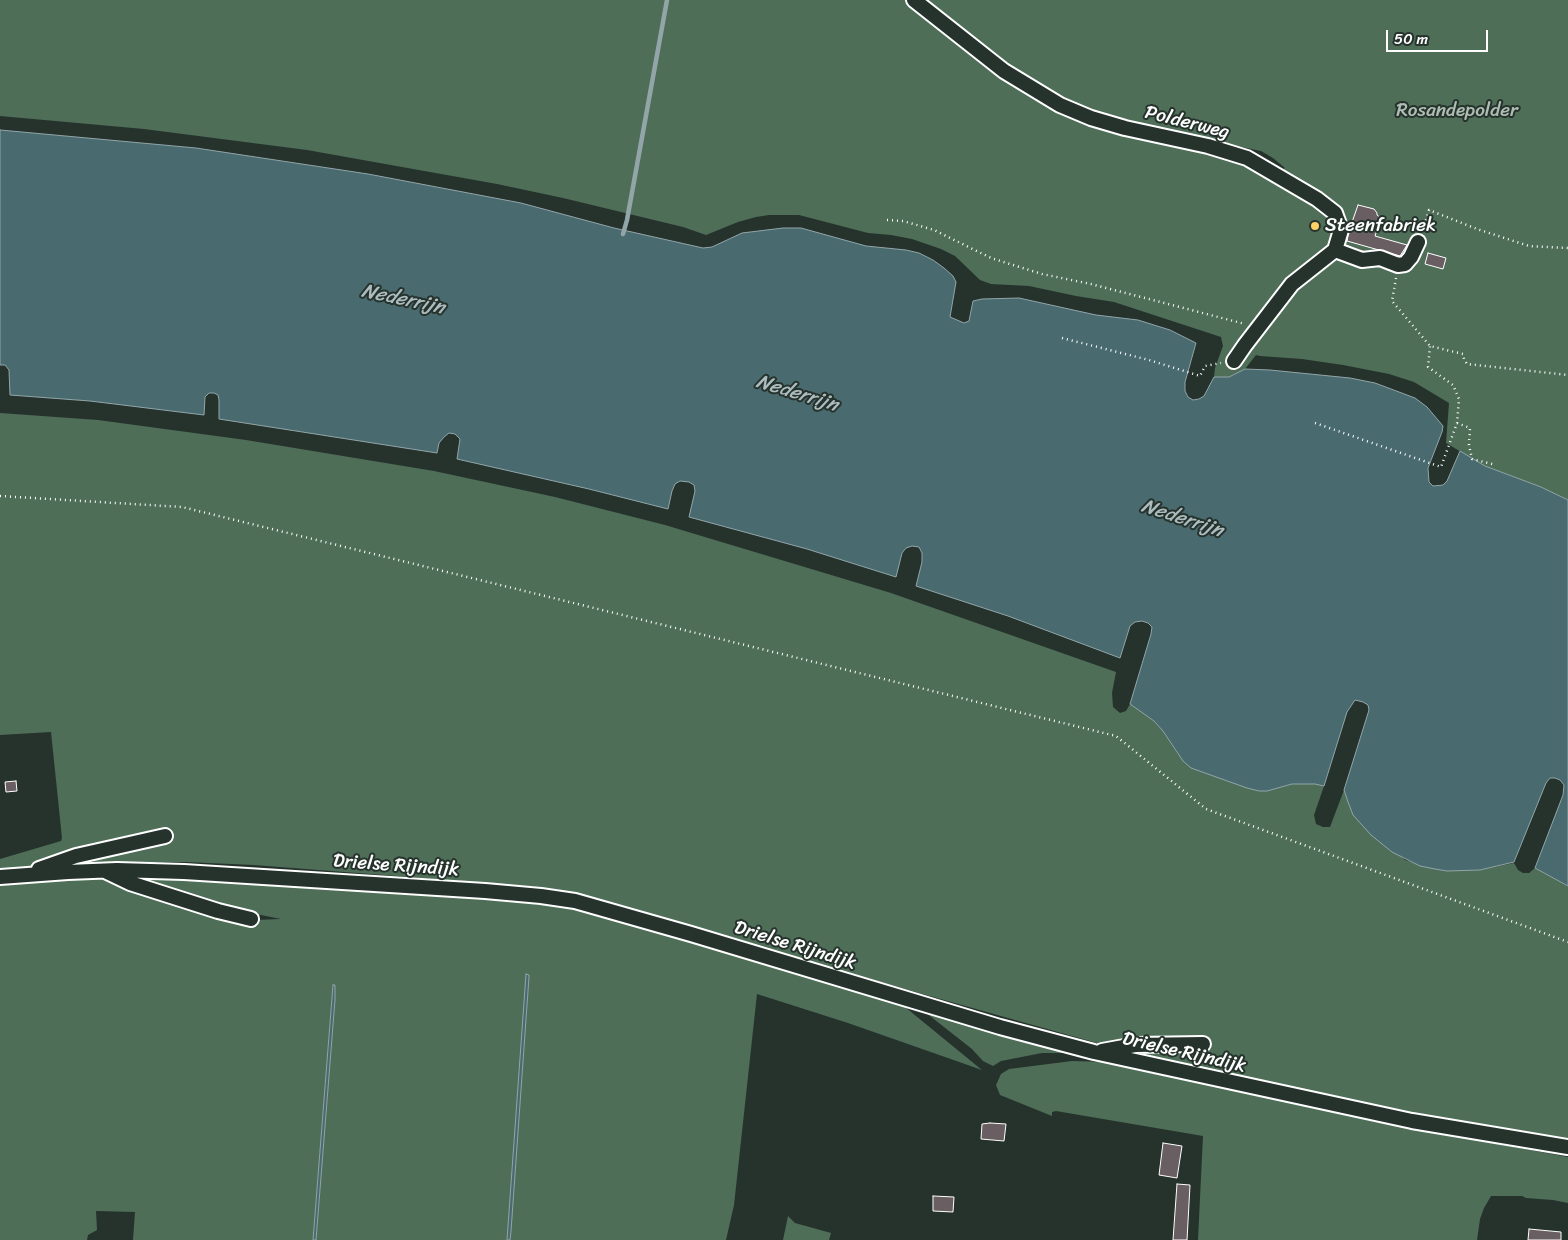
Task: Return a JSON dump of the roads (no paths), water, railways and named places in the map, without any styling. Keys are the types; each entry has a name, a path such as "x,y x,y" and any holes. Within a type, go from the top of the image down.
{"street":[{"name":"Polderweg","path":"914,0 1004,71 1060,105 1092,118 1208,146 1247,158 1317,199 1335,213 1340,230 1335,250"},
{"path":"1234,361 1292,284 1335,250 1362,260 1380,258 1398,265 1405,264 1411,257 1420,235"},
{"path":"22,875 76,856 165,836"},
{"path":"104,871 130,883 218,911 251,919"},
{"name":"Drielse Rijndijk","path":"0,877 104,871 184,872 485,891 575,901 674,928 1000,1027 1094,1052 1412,1121 1568,1147"},
{"path":"1094,1052 1135,1045 1203,1044"}],"water":[{"name":"Nederrijn","path":"0,130 196,148 368,174 521,203 614,228 703,248 712,247 742,233 783,228 801,228 866,246 919,253 933,260 953,276 956,282 950,317 964,323 969,321 973,301 1019,298 1096,315 1138,320 1170,330 1196,343 1185,382 1185,391 1188,397 1193,400 1204,396 1214,377 1229,377 1245,369 1350,378 1375,383 1415,398 1427,407 1443,426 1428,468 1429,482 1433,486 1443,485 1447,481 1460,451 1485,466 1541,487 1568,500 1568,886 1535,868 1563,795 1564,785 1560,780 1550,778 1546,783 1514,862 1480,870 1447,871 1420,866 1392,852 1371,835 1353,815 1344,790 1369,710 1368,705 1355,700 1347,712 1324,786 1292,784 1267,791 1247,788 1191,768 1183,761 1154,721 1130,704 1151,634 1152,627 1148,623 1142,621 1135,622 1130,626 1120,658 1008,616 916,586 922,562 922,553 919,547 912,546 906,548 902,553 896,577 807,549 689,517 695,491 694,485 689,482 680,481 675,484 668,509 457,459 460,439 455,434 449,433 444,437 439,443 437,453 219,419 219,400 218,395 214,393 209,393 205,397 204,415 90,401 10,395 9,370 5,365 0,365"},
{"path":"526,974 529,977 511,1231 510,1240 507,1240"},
{"path":"333,985 335,985 335,1000 316,1240 313,1240"}],"waterway":[{"path":"623,234 667,0"}],"place":[{"name":"Steenfabriek","path":"1315,226"}],"park label":[{"name":"Rosandepolder","path":"1457,111"}]}
